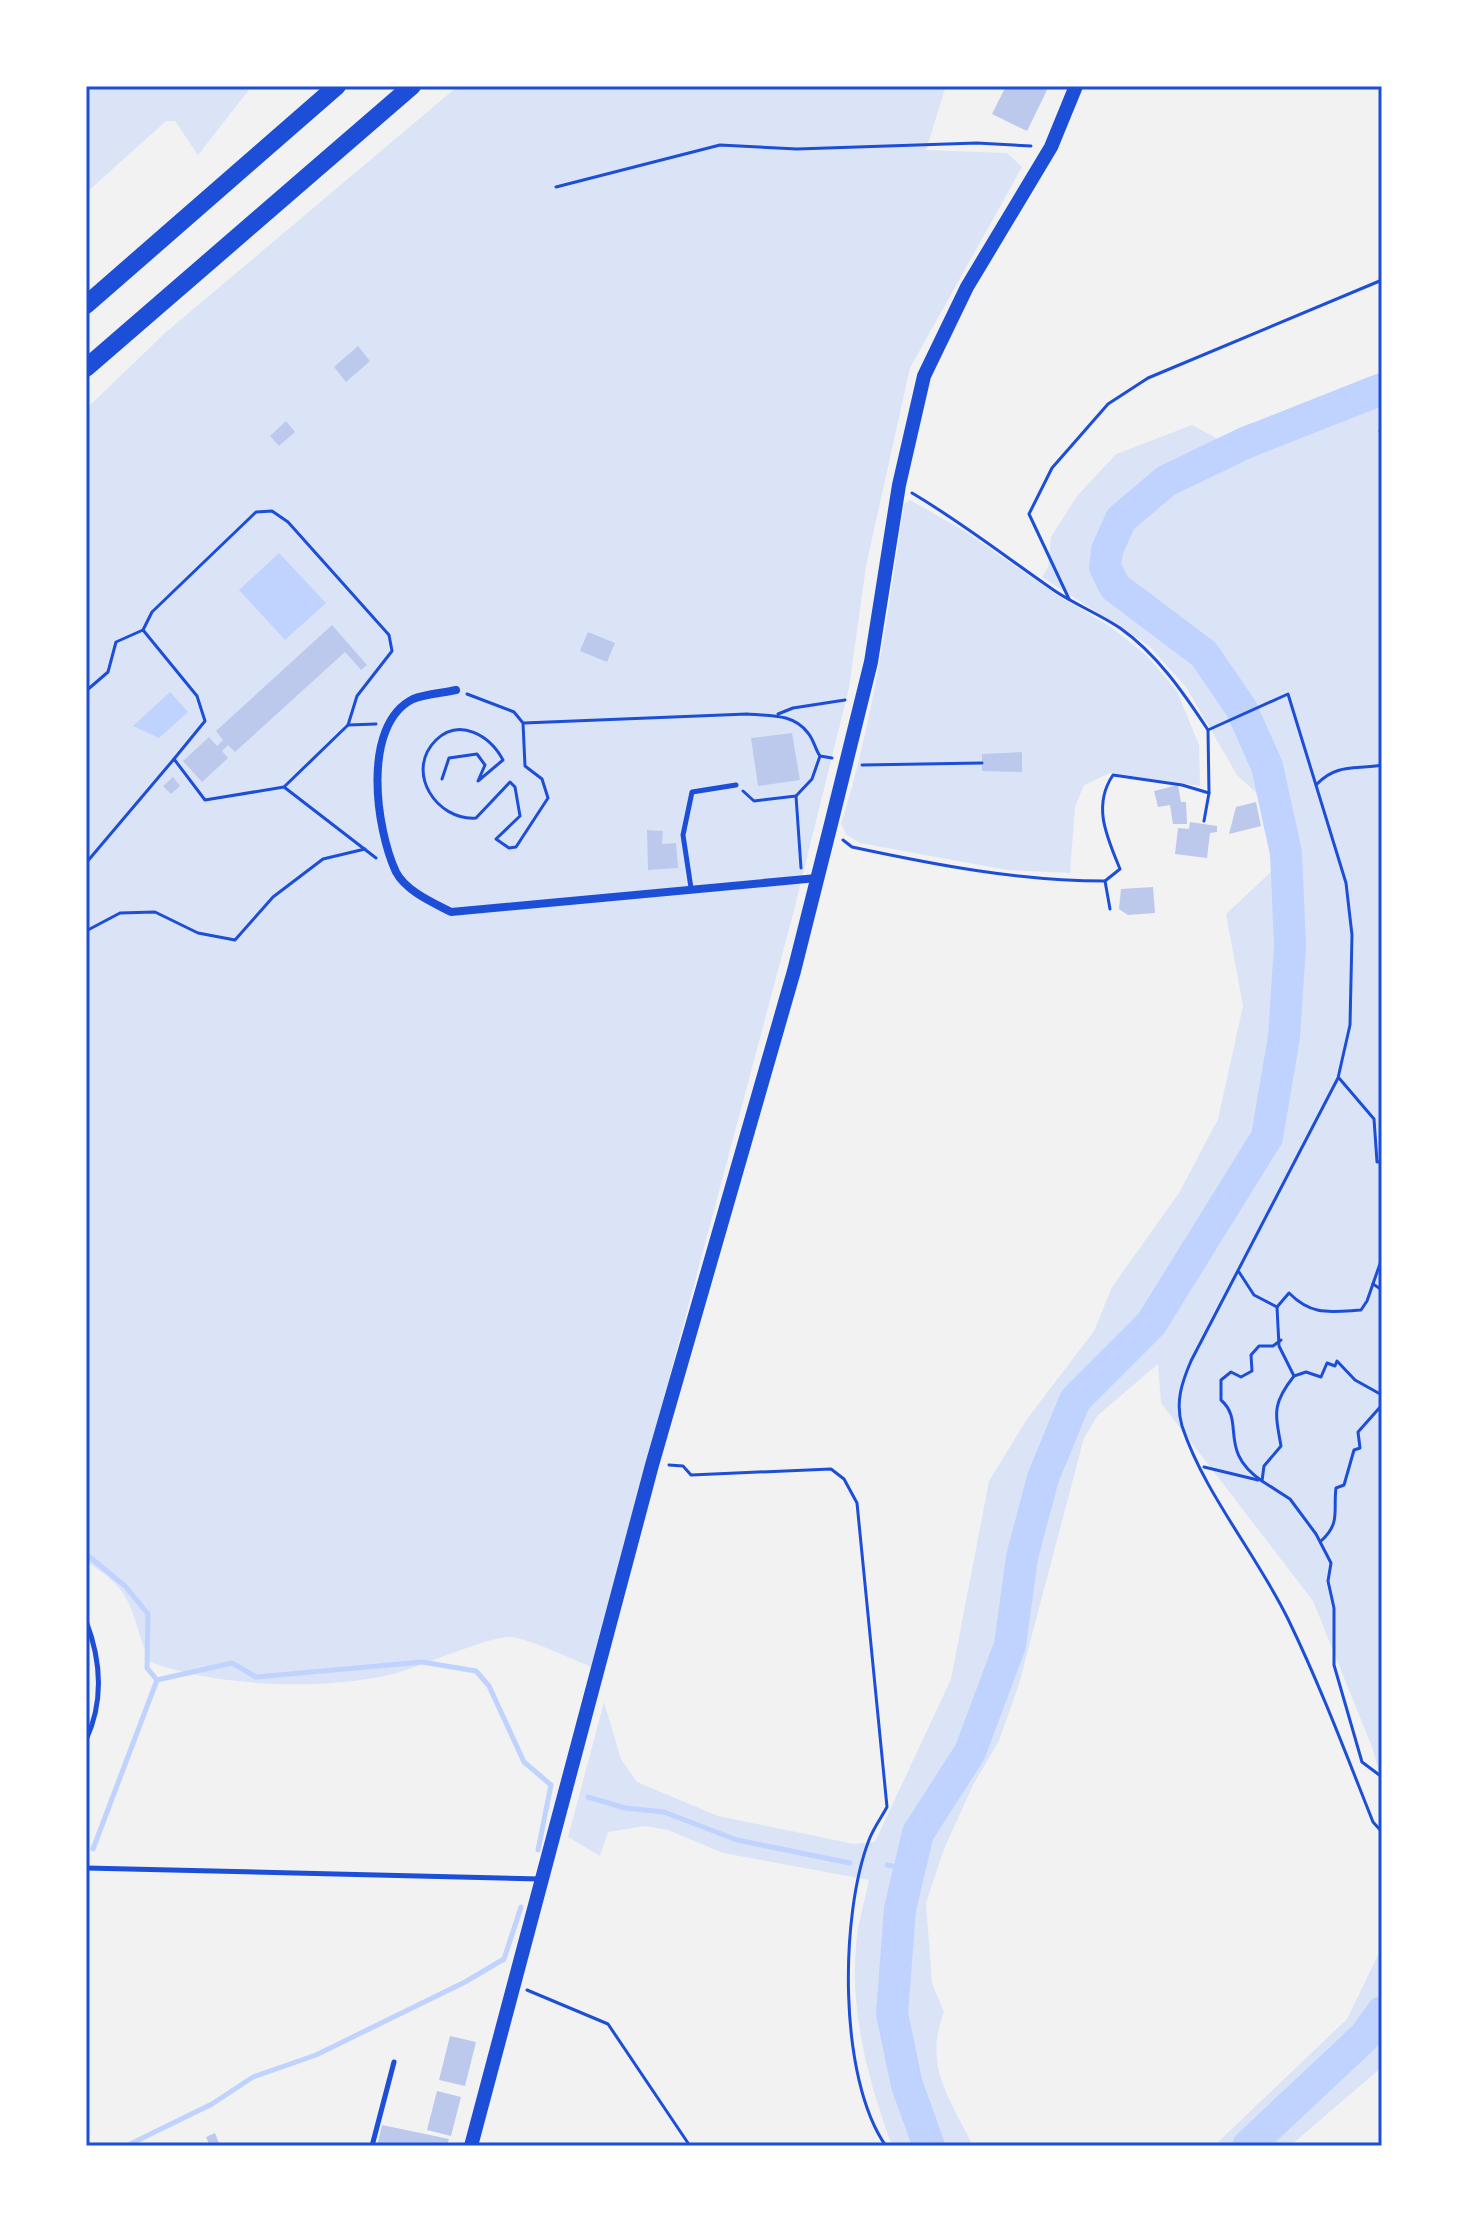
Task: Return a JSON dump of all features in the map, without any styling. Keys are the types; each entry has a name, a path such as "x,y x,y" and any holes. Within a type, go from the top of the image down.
{"highway":[{"path":"86,305 337,86"},
{"path":"86,368 412,86"}],"main road":[{"path":"471,2146 652,1465 794,971 871,662 899,485 924,376 967,287 1051,147 1076,86"}],"street":[{"path":"456,690 412,700 388,724 378,753 379,797 397,874 421,896 451,912 817,878"}],"lane":[{"path":"691,888 683,835 692,792 736,785"},
{"path":"86,1621 95,1643 100,1685 86,1740"},
{"path":"86,1868 541,1879"},
{"path":"372,2146 394,2062"}],"path":[{"path":"556,187 720,145 797,149 977,143 1051,147"},
{"path":"1069,599 1029,514 1052,468 1108,404 1148,378 1382,280"},
{"path":"899,485 966,525 1069,599 1119,627 1147,650 1182,690 1210,729 1209,793 1204,821"},
{"path":"86,691 108,672 116,642 143,630 152,612 256,512 272,511 288,522 389,635 392,651 357,696 348,725 284,787 205,800 174,759"},
{"path":"86,863 205,721 197,696 143,630"},
{"path":"442,779 449,758 477,754 485,765 478,781 489,775 503,760 494,742 467,729 445,735 435,741 427,758 424,780 432,800 443,811 462,819 476,818 484,813 510,782 517,793 520,816 496,839 509,848 516,847 548,798 542,779 525,766 523,723 514,712 456,690"},
{"path":"1210,729 1288,694 1346,883 1352,935 1350,1025 1338,1078 1181,1386 1182,1426 1201,1467 1288,1618 1373,1822 1382,1832"},
{"path":"775,716 793,708 846,700"},
{"path":"523,723 775,716 795,720 820,756 830,758"},
{"path":"348,725 388,724"},
{"path":"736,785 754,801 796,796 812,779 820,756"},
{"path":"860,765 982,763"},
{"path":"1317,784 1329,771 1354,765 1382,765"},
{"path":"831,824 852,847 937,865 1048,881 1105,881 1120,869 1101,811 1104,788 1113,775 1182,785 1209,793"},
{"path":"284,787 397,874"},
{"path":"796,796 801,860"},
{"path":"86,931 120,913 155,912 198,933 235,940 273,897 323,859 365,849"},
{"path":"1105,881 1110,909"},
{"path":"1338,1078 1374,1119 1377,1162 1382,1162"},
{"path":"1294,1376 1279,1346 1277,1307 1289,1293 1305,1309 1319,1312 1361,1310 1382,1258"},
{"path":"1239,1272 1254,1295 1277,1307"},
{"path":"1373,1284 1382,1290"},
{"path":"1281,1340 1273,1346 1259,1346 1251,1355 1252,1371 1241,1377 1231,1372 1221,1380 1221,1400 1229,1407 1235,1434 1234,1449 1240,1463 1290,1499 1321,1542 1331,1563 1328,1581 1334,1608 1334,1665 1362,1762 1382,1777"},
{"path":"1262,1481 1264,1466 1281,1446 1275,1410 1281,1393 1294,1376 1306,1372 1321,1377 1327,1363 1335,1366 1337,1361 1355,1380 1382,1395"},
{"path":"1321,1542 1334,1530 1338,1509 1336,1488 1344,1485 1354,1450 1360,1448 1358,1432 1382,1405"},
{"path":"652,1465 683,1466 691,1475 831,1469 844,1479 857,1503 887,1807 869,1840 849,1936 850,2016 855,2074 886,2146"},
{"path":"1201,1467 1262,1481"},
{"path":"516,1986 608,2024 690,2146"}],"shaded area":[{"path":"86,86 252,86 198,155 175,121 166,121 86,193"},
{"path":"458,86 946,86 926,150 1007,153 1022,167 910,368 866,566 849,688 793,914 592,1667 511,1637 487,1641 393,1674 335,1683 271,1684 207,1677 150,1662 124,1594 103,1573 86,1562 86,409 165,333"},
{"path":"1382,405 1382,1782 1372,1747 1313,1601 1161,1403 1158,1364 1098,1415 1084,1438 1019,1684 999,1741 973,1785 944,1849 926,1903 932,1983 944,2012 938,2031 938,2065 948,2097 973,2146 892,2146 869,2073 856,1998 857,1938 869,1880 723,1853 668,1830 645,1826 608,1832 600,1856 568,1837 604,1702 621,1759 637,1782 718,1816 854,1844 875,1842 951,1679 989,1481 1027,1419 1094,1331 1112,1287 1179,1193 1218,1119 1243,1006 1226,914 1273,870 1260,796 1237,775 1186,687 1149,646 1042,577 1048,567 1051,537 1077,496 1116,454 1192,425 1250,456"},
{"path":"910,500 966,532 1057,595 1111,627 1147,656 1177,691 1199,745 1200,786 1110,773 1084,785 1075,807 1070,873 1007,870 860,843 847,835 841,824 863,745 886,625 904,504"},
{"path":"1382,1927 1382,2067 1290,2146 1214,2146 1347,2019 1381,1949"}],"water":[{"path":"279,553 326,603 285,640 239,590"},
{"path":"170,692 188,712 159,738 133,726"}],"building":[{"path":"1006,86 1048,88 1027,131 992,114"},
{"path":"358,346 370,361 346,382 334,367"},
{"path":"286,421 295,432 279,446 270,436"},
{"path":"332,625 367,665 361,670 345,652 235,752 228,745 222,751 228,758 202,782 183,761 209,737 217,746 223,740 216,731"},
{"path":"588,632 615,643 607,662 580,651"},
{"path":"792,733 800,780 758,786 751,738"},
{"path":"1022,752 1022,772 982,771 982,754"},
{"path":"173,777 180,786 171,794 163,786"},
{"path":"1178,785 1181,802 1186,802 1187,824 1173,824 1170,805 1158,807 1154,791"},
{"path":"1256,802 1261,826 1229,834 1236,807"},
{"path":"1190,822 1217,826 1217,832 1210,833 1207,858 1175,854 1178,828 1189,829"},
{"path":"647,830 663,831 662,844 676,843 678,868 648,870"},
{"path":"1153,887 1155,913 1128,915 1119,909 1121,889"},
{"path":"450,2036 476,2042 465,2086 439,2080"},
{"path":"437,2091 461,2097 451,2136 427,2130"},
{"path":"382,2125 449,2139 447,2146 377,2146"},
{"path":"215,2133 220,2146 210,2146 206,2137"}],"waterway":[{"path":"929,2146 907,2085 892,2014 900,1909 918,1833 970,1752 1010,1645 1022,1557 1043,1478 1075,1400 1151,1324 1267,1137 1284,1037 1290,945 1286,853 1267,766 1241,708 1204,654 1115,587 1105,567 1107,550 1121,519 1166,481 1245,443 1382,389"},
{"path":"86,1554 125,1586 148,1614 147,1668 157,1680"},
{"path":"93,1849 157,1680 232,1663 256,1677 422,1662 476,1671 489,1686 524,1762 551,1785 538,1850"},
{"path":"588,1797 625,1808 664,1812 737,1840 850,1863"},
{"path":"887,1865 910,1869"},
{"path":"126,2146 212,2104 253,2077 316,2055 465,1982 504,1959 521,1907"},
{"path":"1248,2146 1364,2037 1382,2012"}]}
